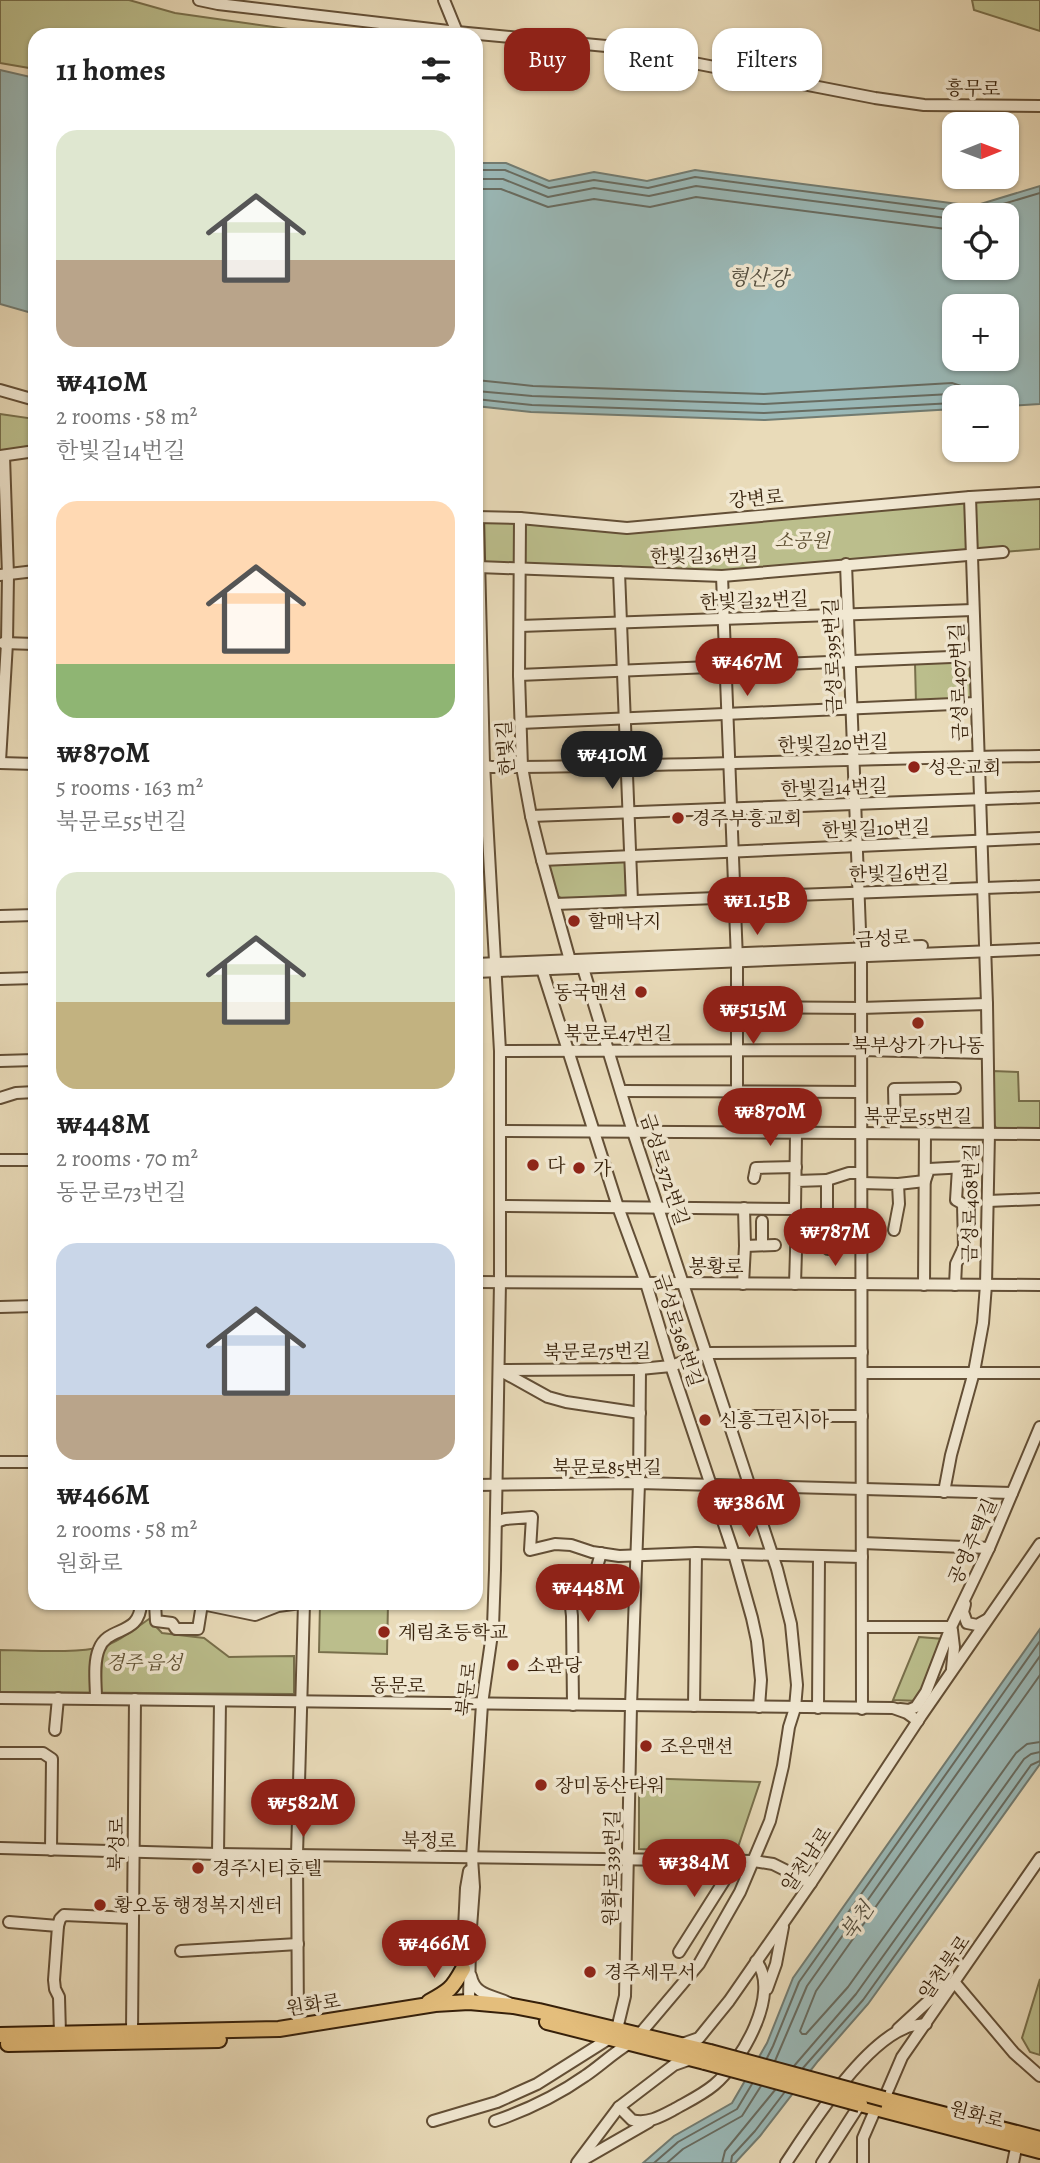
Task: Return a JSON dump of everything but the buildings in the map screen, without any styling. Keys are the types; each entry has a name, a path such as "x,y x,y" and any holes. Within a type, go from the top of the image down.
{"main road":[{"path":"426,2006 442,1996 466,1970"},
{"name":"원화로","path":"0,2035 298,2027 426,2006 514,2006 614,2034"},
{"name":"원화로","path":"0,2044 294,2037 465,2007 614,2034 674,2054 701,2052"},
{"path":"701,2052 880,2103"},
{"path":"701,2052 860,2104 880,2103"},
{"name":"원화로","path":"880,2103 1018,2139 1040,2151"},
{"name":"원화로","path":"1018,2139 1040,2139"}],"street":[{"name":"흥무로","path":"199,0 256,4 428,28"},
{"path":"444,0 455,28"},
{"name":"흥무로","path":"483,34 606,46 924,104 1040,106"},
{"path":"0,390 28,398"},
{"path":"0,398 28,405"},
{"path":"28,452 2,456 4,643 0,762 28,764"},
{"name":"강변로","path":"483,517 627,528 1040,493"},
{"name":"금성로407번길","path":"970,497 985,947"},
{"name":"한빛길","path":"520,518 519,675 522,767 542,860 575,966"},
{"name":"한빛길36번길","path":"483,567 722,576 1003,552"},
{"name":"금성로395번길","path":"846,565 861,953 862,1709"},
{"path":"4,575 28,572"},
{"path":"620,572 632,901"},
{"path":"722,576 737,957 737,1132"},
{"name":"한빛길32번길","path":"520,626 973,610"},
{"path":"4,643 28,644"},
{"path":"519,675 975,656"},
{"path":"520,723 976,703"},
{"name":"한빛길20번길","path":"483,765 491,768 627,767 1040,755"},
{"name":"한빛길14번길","path":"531,816 1040,797"},
{"name":"북문로","path":"465,2007 466,1888 472,1858 482,1703 493,1627 499,1370 500,1051 497,967 483,830"},
{"name":"한빛길10번길","path":"542,860 1040,838"},
{"name":"한빛길6번길","path":"555,904 1040,886"},
{"path":"0,916 28,915"},
{"name":"금성로","path":"483,965 542,969 1040,942"},
{"name":"금성로","path":"985,947 1040,949"},
{"name":"금성로408번길","path":"944,1492 951,1455 974,1372 983,1323 986,1285 989,1133 985,947"},
{"name":"금성로","path":"483,970 497,967 575,966"},
{"name":"금성로372번길","path":"495,2121 539,2104 585,2076 635,2039 699,1964 740,1892 773,1812 795,1708 797,1685 791,1624 785,1597 621,1091 575,966"},
{"name":"금성로368번길","path":"542,969 734,1554 757,1641 761,1680 759,1707"},
{"path":"0,979 28,978"},
{"path":"0,986 28,985"},
{"path":"737,1007 861,1008 987,1004"},
{"name":"북문로47번길","path":"500,1051 987,1053"},
{"path":"0,1061 28,1060"},
{"path":"895,1133 894,1089 955,1088"},
{"name":"금성로372번길","path":"621,1091 861,1092"},
{"path":"0,1098 28,1092"},
{"name":"북문로55번길","path":"501,1131 1040,1134"},
{"path":"796,1133 796,1284"},
{"path":"924,1285 925,1133"},
{"path":"0,1160 28,1160"},
{"path":"754,1178 756,1168 796,1167"},
{"path":"925,1181 929,1168 962,1168 956,1200 963,1204 964,1247 956,1264 955,1285"},
{"path":"796,1181 827,1180 849,1173 898,1184 925,1181"},
{"path":"827,1180 828,1250"},
{"path":"894,1230 898,1184"},
{"path":"988,1201 1040,1199"},
{"path":"500,1206 744,1208 827,1217"},
{"path":"743,1284 744,1208"},
{"path":"762,1221 762,1245"},
{"path":"745,1246 775,1245"},
{"name":"봉황로","path":"483,1282 1040,1285"},
{"path":"0,1307 28,1306"},
{"name":"북문로75번길","path":"499,1370 640,1369 671,1366 707,1353 862,1352"},
{"name":"원화로339번길","path":"614,2034 625,1996 640,1369"},
{"path":"499,1370 548,1397 640,1413"},
{"path":"862,1373 1040,1373"},
{"path":"728,1416 862,1416"},
{"name":"공영주택길","path":"952,1672 954,1647 951,1627 989,1548 1040,1427"},
{"path":"0,1462 28,1462"},
{"name":"북문로85번길","path":"483,1485 639,1483 1012,1493"},
{"path":"496,1522 532,1517 530,1550 555,1544 620,1556 696,1553 862,1557"},
{"path":"862,1543 989,1548"},
{"name":"알천남로","path":"701,2052 729,2001 1040,1544"},
{"path":"573,1705 569,1589 572,1582 595,1574 601,1553"},
{"path":"694,1706 696,1553"},
{"path":"818,1708 819,1557"},
{"path":"970,1588 963,1612 964,1619 967,1623 977,1625 990,1616"},
{"path":"96,1699 99,1648 106,1639 136,1622 140,1610"},
{"path":"155,1610 156,1621 172,1623 176,1629 198,1629 201,1610"},
{"path":"230,1610 254,1615 267,1610"},
{"path":"298,2027 297,1854 302,1610"},
{"path":"862,1627 951,1627 926,1692 916,1707 909,1710 893,1709"},
{"name":"동문로","path":"0,1698 893,1709 907,1713 918,1721"},
{"path":"55,1730 58,1698"},
{"name":"북성로","path":"132,2032 135,1699"},
{"path":"218,1854 220,1700"},
{"path":"0,1753 43,1753 52,1759 51,1850"},
{"name":"북정로","path":"0,1848 218,1854 734,1860 773,1864 811,1883"},
{"name":"알천북로","path":"863,2163 863,2138 905,2053 1040,1858"},
{"path":"679,1952 724,1881 734,1860"},
{"path":"60,2034 59,1997 54,1980 60,1919 65,1915 132,1918"},
{"path":"578,2163 650,2121 698,2097 727,2072 749,2037 774,1972 784,1921"},
{"path":"9,1922 58,1926"},
{"path":"181,1951 298,1944"},
{"path":"756,1961 765,1978 764,1998"},
{"path":"894,2034 967,1965"},
{"path":"466,1970 478,1991 514,2006"},
{"path":"955,1983 1014,2053 1040,2076"},
{"path":"786,2163 821,2109 875,2047 907,2027 926,2024"},
{"path":"433,2121 497,2102 537,2084 614,2034"},
{"path":"894,2034 905,2042 905,2053"},
{"path":"578,2163 619,2107 674,2054 701,2052"},
{"path":"822,2163 860,2104"},
{"path":"619,2107 632,2120 650,2121"},
{"path":"1013,2163 1018,2139"}],"green space":[{"path":"0,0 129,0 175,13 281,28 28,28 28,68 0,63"},
{"path":"972,0 1040,0 1040,31 974,10"},
{"path":"0,414 28,418 28,448 0,452"},
{"name":"소공원","path":"1040,493 1040,549 722,576 483,567 483,517 627,528"},
{"path":"965,661 971,664 972,697 968,702 916,704 915,663"},
{"path":"624,860 627,863 629,892 625,895 563,899 557,896 547,868 551,862"},
{"path":"993,1071 1018,1072 1019,1101 1040,1101 1040,1130 997,1129 993,1123"},
{"path":"320,1610 388,1610 387,1654 319,1652"},
{"name":"경주 읍성","path":"149,1619 162,1633 204,1638 229,1657 294,1656 294,1694 0,1692 0,1650 65,1651 101,1647 120,1639"},
{"path":"919,1637 944,1639 919,1701 893,1700"},
{"path":"639,1778 760,1782 736,1853 639,1849"},
{"path":"1040,1979 1040,2055 1030,2052 1022,2038"}],"water":[{"path":"0,70 28,76 28,312 0,304"},
{"name":"형산강","path":"483,163 506,163 549,181 594,172 647,181 695,170 951,203 942,203 942,280 1019,280 1019,203 984,203 1040,186 1040,404 1019,405 1019,385 942,385 942,410 765,420 531,412 483,407"},
{"name":"북천","path":"1040,1629 1040,1764 868,2004 735,2163 643,2163 674,2136 732,2103 767,2043 793,1978"}],"place":[{"name":"성은교회","path":"914,767"},
{"name":"경주부흥교회","path":"678,818"},
{"name":"할매낙지","path":"574,921"},
{"name":"동국맨션","path":"641,992"},
{"name":"북부상가 가나동","path":"918,1023"},
{"name":"다","path":"533,1165"},
{"name":"가","path":"579,1168"},
{"name":"신흥그린시아","path":"705,1420"},
{"name":"계림초등학교","path":"384,1632"},
{"name":"소판당","path":"513,1665"},
{"name":"조은맨션","path":"646,1746"},
{"name":"장미동산타워","path":"541,1785"},
{"name":"경주시티호텔","path":"198,1868"},
{"name":"황오동 행정복지센터","path":"100,1905"},
{"name":"경주세무서","path":"590,1972"}]}
